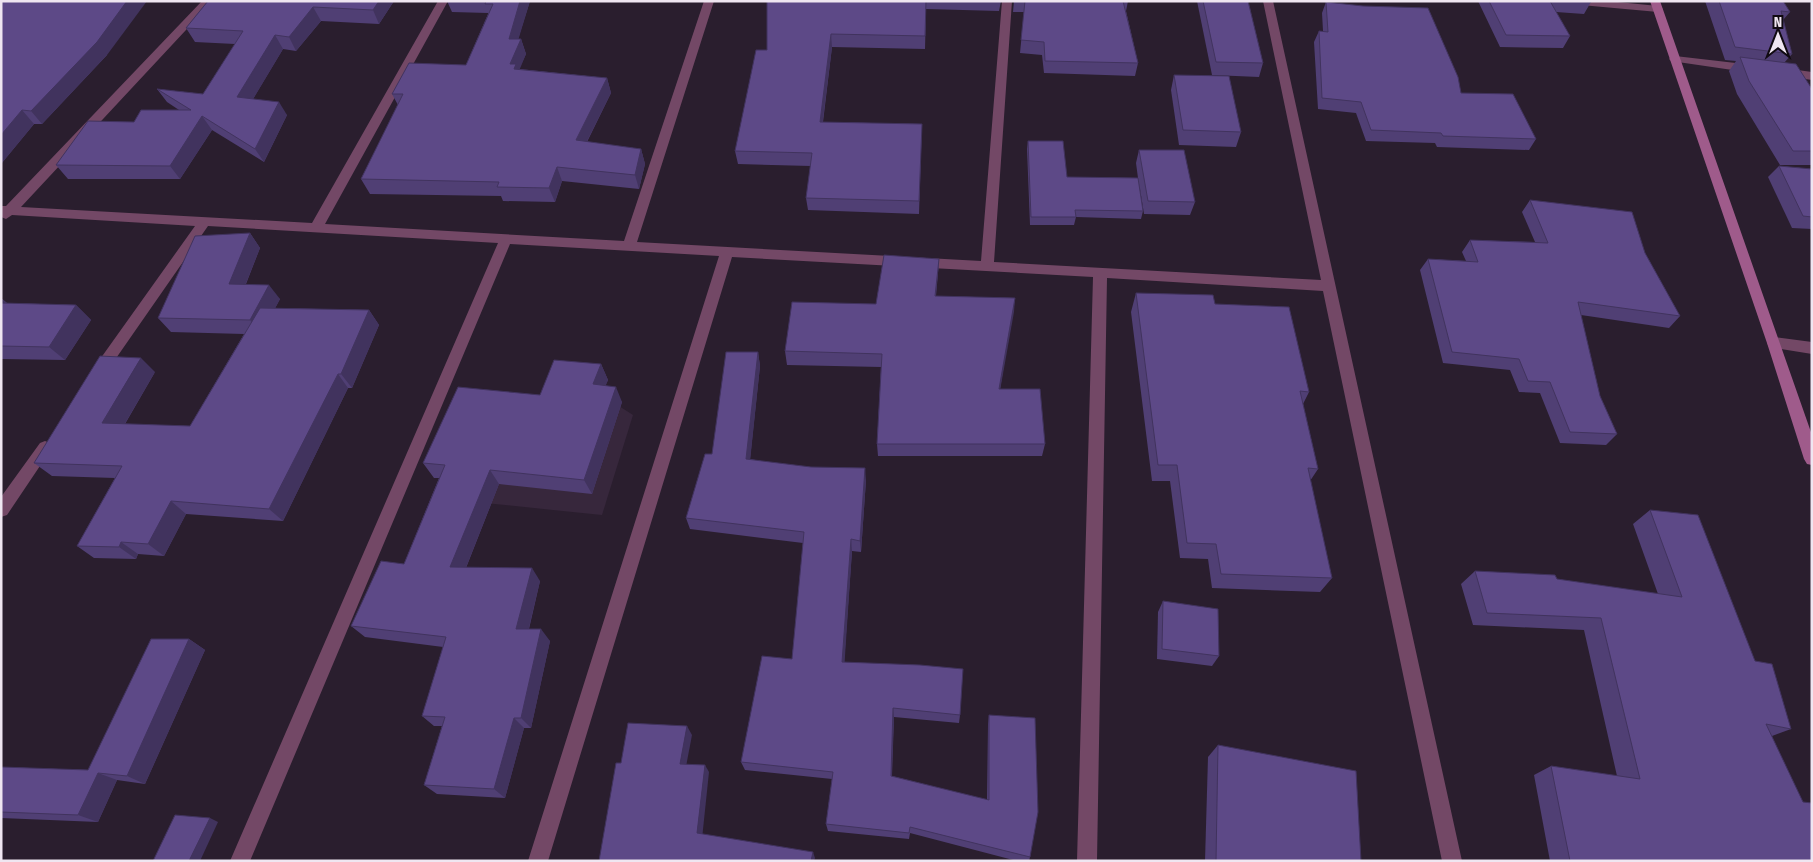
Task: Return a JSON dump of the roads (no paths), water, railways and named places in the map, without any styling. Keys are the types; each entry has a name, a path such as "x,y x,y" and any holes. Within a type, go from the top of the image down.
{"street":[{"path":"4,213 208,1"},
{"path":"316,228 443,1"},
{"path":"628,246 709,1"},
{"path":"987,266 1007,1"},
{"path":"1268,1 1452,861"},
{"path":"1570,1 1657,5 1812,458"},
{"path":"1676,59 1812,76"},
{"path":"4,213 205,221 1329,286"},
{"path":"92,382 205,221"},
{"path":"240,861 506,239"},
{"path":"538,861 728,252"},
{"path":"1086,861 1100,273"},
{"path":"1774,343 1812,348"},
{"path":"1,510 52,438"}]}
